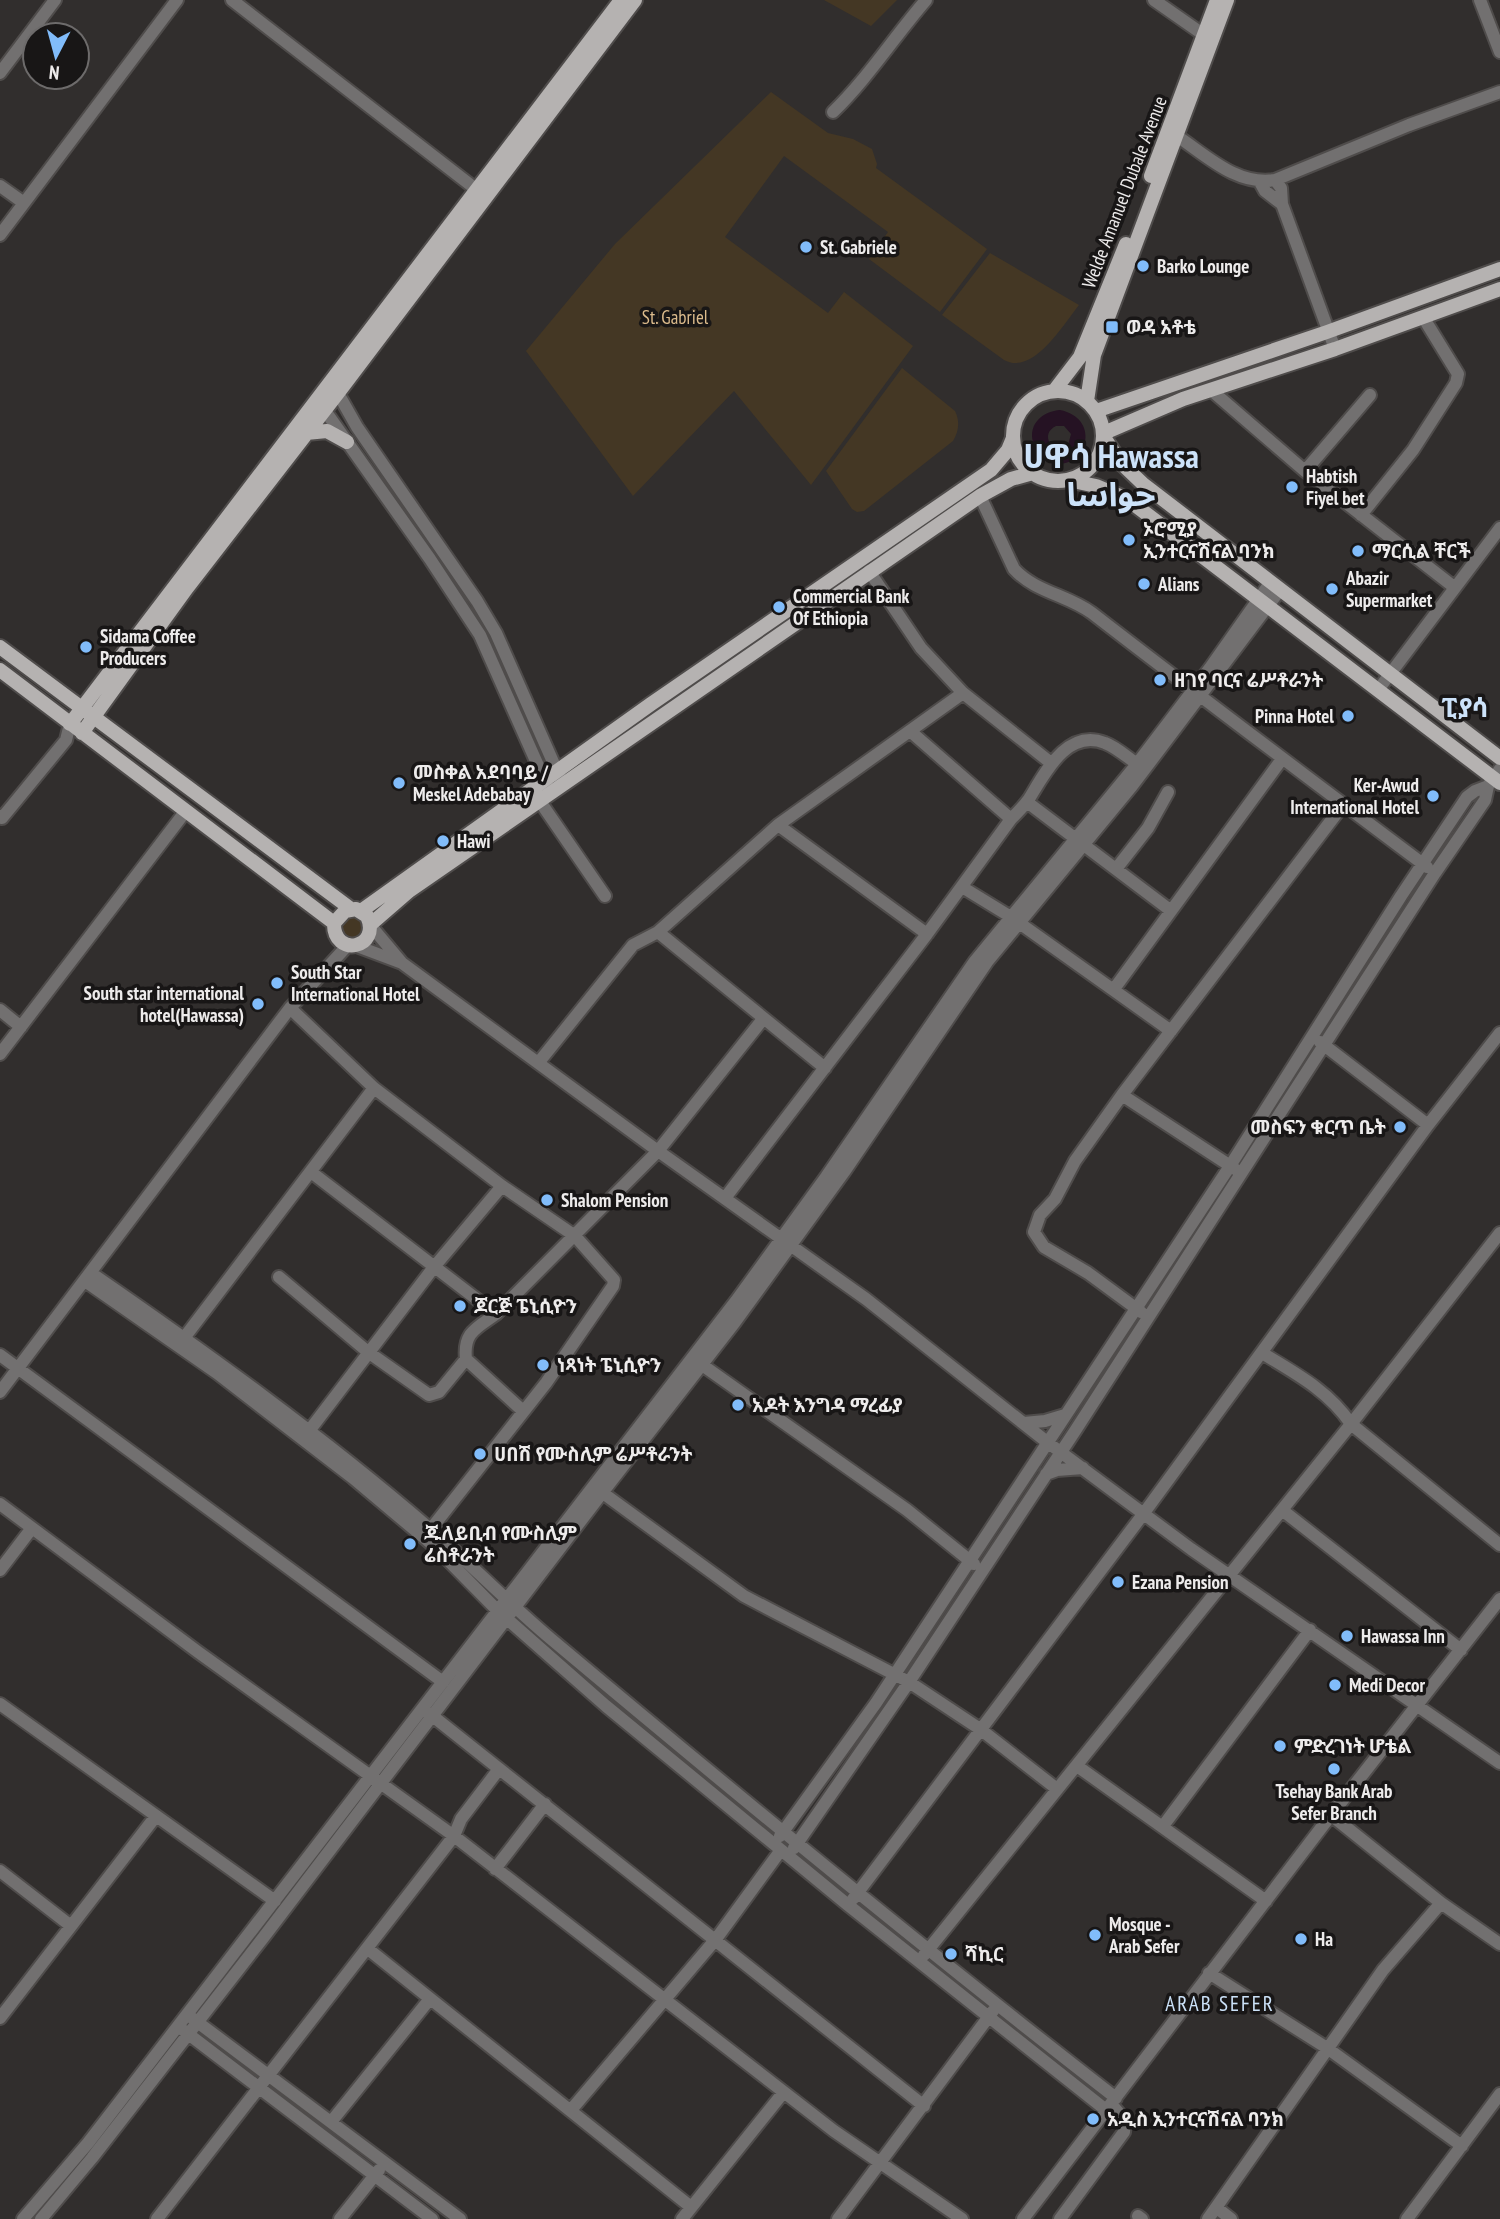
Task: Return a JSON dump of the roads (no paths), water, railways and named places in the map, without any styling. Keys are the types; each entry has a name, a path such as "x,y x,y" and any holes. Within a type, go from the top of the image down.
{"main road":[{"path":"334,387 477,190 621,0"},
{"path":"76,729 81,708 635,0"},
{"name":"Welde Amanuel Dubale Avenue","path":"1054,391 1080,357 1124,249 1217,0"},
{"path":"1227,0 1094,355 1092,406 1104,435 1120,462 1143,484 1500,758"},
{"path":"1092,406 1327,332 1496,270"},
{"path":"1068,480 1090,468 1100,454 1104,435 1133,419 1500,290"},
{"path":"0,670 343,937 366,940 371,925 408,891 551,785 991,470 1008,450 1015,421 1024,406 1037,396 1054,391 1072,393 1092,406"},
{"path":"76,729 94,717 187,588 306,433 321,404"},
{"path":"1120,462 1117,452 1119,439 1133,419"},
{"path":"306,433 327,431 347,442"},
{"path":"1013,438 1019,458 1033,473 1050,480 1068,480 1096,486 1126,499 1495,779"},
{"path":"343,937 339,915 356,910 551,785 980,496 1011,479 1033,473"},
{"path":"0,647 367,916 371,925"}],"street":[{"path":"1,69 55,0"},
{"path":"0,235 177,0"},
{"path":"233,0 477,190"},
{"path":"833,112 854,92 898,32 926,0"},
{"path":"1154,0 1204,35"},
{"path":"1480,0 1500,52"},
{"path":"1177,136 1236,176 1260,182 1275,180 1335,154 1500,92"},
{"path":"1275,180 1281,188 1282,204 1335,349"},
{"path":"1260,182 1265,191 1282,204"},
{"path":"0,186 23,203"},
{"path":"1496,270 1500,290"},
{"path":"1361,515 1413,450 1456,383 1458,374 1423,317"},
{"path":"334,387 357,427 477,601 496,633 551,785"},
{"path":"1210,390 1305,471 1454,587"},
{"path":"1305,471 1370,395"},
{"path":"321,404 480,635 605,896"},
{"path":"980,496 1018,573 1038,587 1084,607 1435,873"},
{"path":"1378,690 1500,528"},
{"path":"869,571 921,648 963,693 1051,764"},
{"path":"23,2219 192,2018 377,1779 785,1242 929,1024 1197,694 1275,587"},
{"path":"538,1062 633,945 658,932 778,825 963,693"},
{"path":"1079,841 1136,764 1197,694"},
{"path":"1,818 76,729"},
{"path":"910,731 1011,820"},
{"path":"725,1198 1027,802 1051,764 1067,748 1082,740 1095,740 1107,743 1136,764"},
{"path":"1114,989 1282,759"},
{"path":"571,2110 716,1939 781,1850 783,1832 842,1752 1230,1166 1422,863 1467,797 1495,779"},
{"path":"781,1850 798,1843 909,1682 1485,800 1495,779"},
{"path":"1116,869 1148,828 1168,792"},
{"path":"1027,802 1170,910"},
{"path":"1147,1317 1088,1273 1045,1247 1034,1232 1040,1215 1055,1199 1075,1161 1122,1094 1343,805"},
{"path":"0,1054 185,812"},
{"path":"778,825 927,934"},
{"path":"962,887 1015,920 1171,1031"},
{"path":"371,925 402,963"},
{"path":"658,932 825,1068"},
{"path":"0,1392 319,973 343,937 402,963 866,1298 1047,1442 1144,1513 1416,1707 1500,1763"},
{"path":"290,1008 374,1088 502,1186 575,1236 613,1278 613,1286 576,1341 428,1534"},
{"path":"0,1010 21,1027"},
{"path":"279,1277 368,1352 431,1395 439,1392 466,1359 466,1342 471,1332 496,1314 659,1151 764,1019"},
{"path":"848,1905 1144,1513 1428,1125 1500,1033"},
{"path":"1312,1036 1428,1125"},
{"path":"184,1338 374,1088"},
{"path":"1122,1094 1241,1174"},
{"path":"312,1172 496,1314"},
{"path":"309,1431 434,1267 502,1186"},
{"path":"919,1962 1498,1239"},
{"path":"88,1277 184,1338 309,1431 428,1534 506,1610 652,1743 988,2018 1111,2104"},
{"path":"88,1277 428,1534"},
{"path":"1262,1353 1324,1393 1343,1411 1351,1424 1500,1545"},
{"path":"0,1355 443,1682"},
{"path":"466,1359 523,1411"},
{"path":"697,1361 907,1510 982,1570"},
{"path":"1028,1426 1065,1415"},
{"path":"1028,1426 1034,1441 1033,1464"},
{"path":"1075,1431 1080,1466"},
{"path":"1046,1474 1080,1466"},
{"path":"597,1489 744,1595 909,1682 980,1729 1057,1789"},
{"path":"0,1504 454,1836 783,2093 962,2219"},
{"path":"1282,1510 1461,1650"},
{"path":"0,1570 32,1528"},
{"path":"1023,2219 1209,1973 1500,1598"},
{"path":"427,1712 443,1682 506,1610"},
{"path":"506,1610 798,1843 997,2006 1111,2104 1125,2120 1124,2132 1060,2219"},
{"path":"1163,1826 1310,1630"},
{"path":"0,1704 275,1901"},
{"path":"427,1712 924,2106"},
{"path":"652,1743 662,1732"},
{"path":"1077,1766 1266,1901"},
{"path":"156,2219 368,1950 454,1836 461,1819 499,1769"},
{"path":"192,2018 275,1901 377,1779"},
{"path":"495,1868 545,1804"},
{"path":"1331,1815 1441,1903 1500,1944"},
{"path":"0,2018 156,1816"},
{"path":"0,1871 71,1926"},
{"path":"1208,2219 1382,1970 1441,1903"},
{"path":"368,1950 691,2207"},
{"path":"1209,1973 1327,2048 1462,2146"},
{"path":"331,2122 429,2000"},
{"path":"838,2219 997,2006"},
{"path":"192,2018 460,2219"},
{"path":"183,2029 432,2219"},
{"path":"41,2219 92,2158 183,2029"},
{"path":"682,2219 783,2093"},
{"path":"1407,2219 1500,2094"},
{"path":"340,2219 385,2162"},
{"path":"1217,2208 1231,2219"}],"place":[{"name":"St. Gabriele","path":"806,247"},
{"name":"Barko Lounge","path":"1143,266"},
{"name":"ወዳ አቶቴ","path":"1112,327"},
{"name":"Habtish Fiyel bet","path":"1292,487"},
{"name":"ኦሮሚያ ኢንተርናሽናል ባንክ","path":"1129,540"},
{"name":"ማርሲል ቸርች","path":"1358,551"},
{"name":"Alians","path":"1144,584"},
{"name":"Abazir Supermarket","path":"1332,589"},
{"name":"Commercial Bank Of Ethiopia","path":"779,607"},
{"name":"Sidama Coffee Producers","path":"86,647"},
{"name":"ዘገየ ባርና ሬሥቶራንት","path":"1160,680"},
{"name":"Pinna Hotel","path":"1348,716"},
{"name":"መስቀል አደባባይ / Meskel Adebabay","path":"399,783"},
{"name":"Ker-Awud International Hotel","path":"1433,796"},
{"name":"Hawi","path":"443,841"},
{"name":"South Star International Hotel","path":"277,983"},
{"name":"South star international hotel(Hawassa)","path":"258,1004"},
{"name":"መስፍን ቁርጥ ቤት","path":"1400,1127"},
{"name":"Shalom Pension","path":"547,1200"},
{"name":"ጆርጅ ፔኒሲዮን","path":"460,1306"},
{"name":"ነጻነት ፔኒሲዮን","path":"543,1365"},
{"name":"አዶት እንግዳ ማረፊያ","path":"738,1405"},
{"name":"ሀበሽ የሙስሊም ሬሥቶራንት","path":"480,1454"},
{"name":"ጁለይቢብ የሙስሊም ሬስቶራንት","path":"410,1544"},
{"name":"Ezana Pension","path":"1118,1582"},
{"name":"Hawassa Inn","path":"1347,1636"},
{"name":"Medi Decor","path":"1335,1685"},
{"name":"ምድረገነት ሆቴል","path":"1280,1746"},
{"name":"Tsehay Bank Arab Sefer Branch","path":"1334,1769"},
{"name":"Mosque - Arab Sefer","path":"1095,1935"},
{"name":"Ha","path":"1301,1939"},
{"name":"ሻኪር","path":"951,1954"},
{"name":"አዲስ ኢንተርናሽናል ባንክ","path":"1093,2119"}],"district":[{"name":"ሀዋሳ Hawassa حواسا","path":"1111,475"},
{"name":"ፒያሳ","path":"1465,708"},
{"name":"ARAB SEFER","path":"1220,2004"}],"park label":[{"name":"St. Gabriel","path":"675,317"}]}
